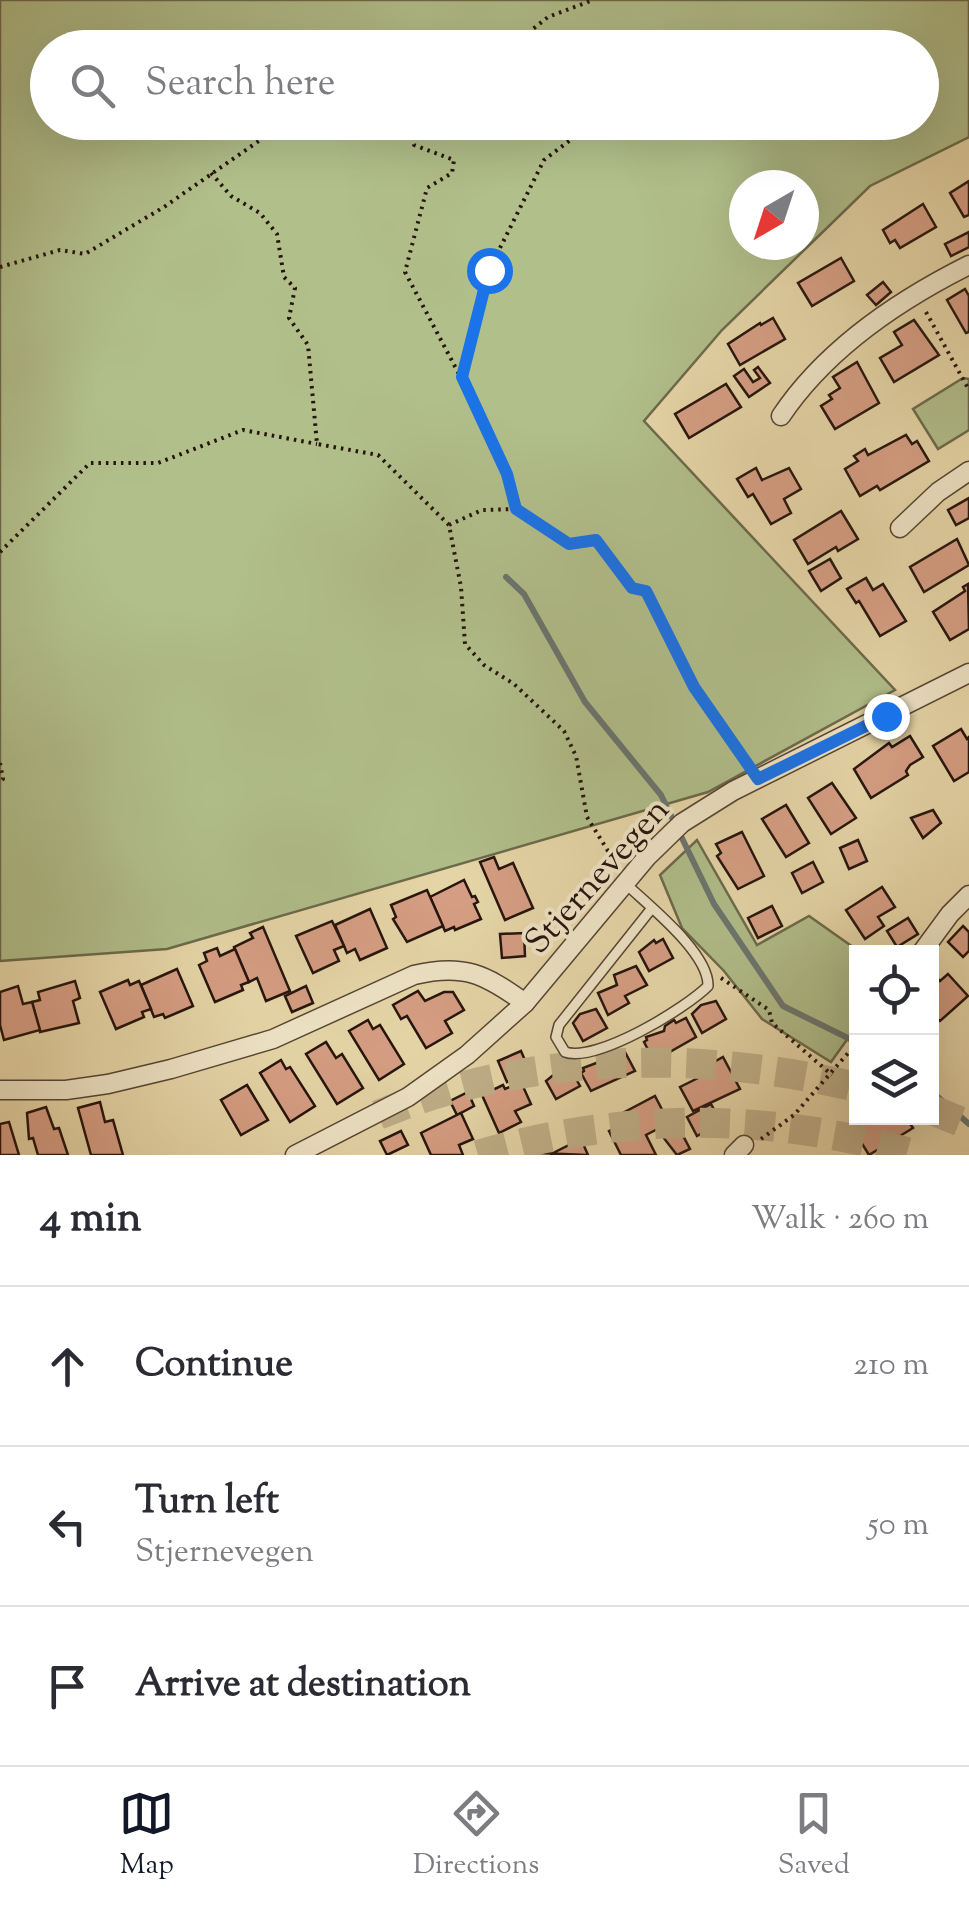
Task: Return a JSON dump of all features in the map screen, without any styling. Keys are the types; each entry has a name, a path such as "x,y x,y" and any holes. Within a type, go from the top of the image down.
{"street":[{"path":"782,416 808,378 828,359 916,294 969,265"},
{"path":"900,528 938,492 969,471"},
{"name":"Stjernevegen","path":"296,1155 429,1084 525,1003 682,822 758,779 969,673"},
{"path":"927,945 969,895"},
{"path":"0,1090 66,1090 171,1068 274,1039 414,975 437,970 468,970 525,1003"}],"lane":[{"path":"630,878 703,966 708,978 706,988 608,1048 570,1055 561,1049 556,1038 560,1025 652,908"}],"path":[{"path":"532,30 548,17 594,0"},
{"path":"0,267 60,250 85,254 164,207 260,140"},
{"path":"413,140 414,145 454,160 452,172 427,188 404,272 462,377 507,474 516,509"},
{"path":"462,377 489,270 544,160 570,140"},
{"path":"211,173 231,196 260,213 276,234 284,277 295,288 290,318 308,345 317,444"},
{"path":"916,294 969,390"},
{"path":"0,552 90,463 158,463 243,430 378,455 449,525 461,586 466,644 484,665 514,684 564,731 576,756 586,818 630,878"},
{"path":"449,525 482,510 516,509 569,544 596,540 632,588 646,591 694,687 758,779"},
{"path":"0,763 0,782"},
{"path":"703,966 769,1010 772,1023 832,1075"},
{"path":"738,1150 794,1115 849,1053"}],"green space":[{"path":"0,0 969,0 969,137 870,186 819,236 819,170 729,170 729,260 794,260 722,330 644,421 895,690 708,792 167,949 0,961"},
{"path":"963,378 969,379 969,430 938,449 913,409"},
{"path":"697,840 757,945 809,916 850,945 849,1037 831,1062 762,1019 724,971 682,928 660,875"}],"building":[{"path":"969,181 969,215 964,217 950,193"},
{"path":"923,204 936,227 900,248 895,240 890,243 883,230"},
{"path":"969,232 969,247 951,256 945,244"},
{"path":"841,258 854,281 812,306 798,283"},
{"path":"883,282 891,292 876,305 867,295"},
{"path":"965,289 969,296 966,333 947,300"},
{"path":"773,318 785,339 740,365 728,344"},
{"path":"914,320 939,355 894,382 880,358 902,345 894,332"},
{"path":"857,362 879,403 835,429 821,406 840,388 833,377"},
{"path":"758,367 770,383 749,397 734,376 744,369 753,382 760,378 754,370"},
{"path":"726,384 741,407 689,438 675,414"},
{"path":"906,435 912,444 917,441 929,461 880,490 877,486 860,496 845,469 858,461 854,456 865,449 868,455"},
{"path":"756,468 762,480 789,468 801,489 784,499 791,513 771,524 753,494 748,497 737,479"},
{"path":"969,498 969,518 956,525 948,510"},
{"path":"841,511 858,539 808,564 794,540"},
{"path":"957,539 969,565 924,592 910,567"},
{"path":"830,559 841,578 821,591 809,571"},
{"path":"866,578 873,590 883,584 906,621 880,636 847,589"},
{"path":"968,584 969,629 950,640 933,612 965,591 963,587"},
{"path":"961,729 969,737 969,772 954,781 933,746"},
{"path":"910,736 923,757 910,765 908,775 871,798 854,769 889,743 892,747"},
{"path":"832,783 856,818 831,834 808,798"},
{"path":"786,805 809,843 786,857 762,819"},
{"path":"933,810 941,823 923,838 911,818"},
{"path":"742,832 764,876 738,889 717,856 721,853 716,844"},
{"path":"858,840 867,861 849,869 840,848"},
{"path":"494,857 499,869 513,863 533,908 505,920 480,862"},
{"path":"813,862 823,882 802,893 792,873"},
{"path":"464,880 478,902 474,904 481,919 445,931 430,897"},
{"path":"882,887 895,907 878,917 884,926 865,939 846,910"},
{"path":"427,890 443,926 407,942 393,919 396,917 391,905"},
{"path":"772,906 782,926 758,938 748,918"},
{"path":"370,909 387,948 360,960 355,949 347,953 335,925"},
{"path":"908,918 918,934 896,945 887,931"},
{"path":"332,921 344,946 334,950 339,961 313,973 296,936"},
{"path":"963,926 969,932 969,951 963,957 948,942"},
{"path":"263,927 290,991 266,1001 257,978 249,982 234,947 253,938 250,933"},
{"path":"524,933 525,956 502,958 500,934"},
{"path":"663,939 673,958 649,971 639,952 654,940 656,943"},
{"path":"217,948 220,956 235,949 249,982 241,985 243,990 215,1002 199,965 207,961 204,953"},
{"path":"636,966 647,985 625,996 629,1003 608,1015 598,993 617,985 614,975"},
{"path":"177,969 193,1006 165,1018 163,1014 154,1017 141,985"},
{"path":"948,974 968,996 940,1021 939,980"},
{"path":"128,980 130,985 139,981 151,1009 142,1012 144,1017 116,1029 100,992"},
{"path":"75,981 80,998 73,1001 79,1023 40,1032 32,1002 40,1000 38,992"},
{"path":"18,986 23,1004 32,1002 40,1030 4,1040 0,992"},
{"path":"306,986 313,1003 292,1012 285,996"},
{"path":"418,991 425,1001 453,992 464,1010 445,1021 452,1033 426,1048 407,1016 401,1019 393,1005"},
{"path":"716,1001 726,1019 702,1033 692,1014 701,1005"},
{"path":"596,1009 607,1028 583,1041 573,1023 580,1014"},
{"path":"686,1018 696,1037 654,1061 644,1042 646,1037 664,1031 674,1020 676,1023"},
{"path":"368,1020 373,1029 380,1025 404,1064 379,1080 349,1031"},
{"path":"326,1042 336,1058 342,1054 363,1088 337,1104 306,1054"},
{"path":"521,1051 530,1072 507,1082 498,1061"},
{"path":"625,1052 635,1071 591,1091 581,1073 583,1068"},
{"path":"723,1057 740,1089 693,1111 680,1087 708,1073 705,1067"},
{"path":"281,1060 286,1069 290,1067 315,1106 290,1122 260,1073"},
{"path":"563,1067 565,1071 570,1068 580,1086 556,1099 546,1081"},
{"path":"521,1082 531,1104 515,1111 521,1122 499,1133 482,1095"},
{"path":"247,1085 268,1120 241,1135 221,1100"},
{"path":"468,1092 474,1106 457,1115 450,1101"},
{"path":"655,1096 669,1123 646,1135 656,1155 621,1155 609,1131 621,1125 617,1116"},
{"path":"100,1102 105,1122 113,1120 123,1155 91,1155 78,1108"},
{"path":"711,1104 721,1122 697,1136 687,1117"},
{"path":"46,1107 54,1129 59,1128 68,1155 38,1155 33,1138 29,1139 27,1113"},
{"path":"461,1113 473,1139 459,1145 463,1155 431,1155 421,1133"},
{"path":"9,1122 19,1155 0,1155 0,1124"},
{"path":"859,1125 913,1128 869,1155 853,1129"},
{"path":"679,1128 690,1149 677,1155 663,1137"},
{"path":"401,1131 408,1145 387,1155 380,1141"},
{"path":"581,1139 588,1155 552,1154"}],"waterway":[{"path":"506,577 524,594 585,702 661,795 714,904 783,1006 849,1039"},
{"path":"939,1098 969,1124"}],"tunnel":[{"path":"378,1115 435,1094 494,1079 615,1064 737,1067 849,1086"},
{"path":"939,1113 969,1125"},
{"path":"478,1155 587,1131 698,1123 808,1131 917,1155"}],"route":[{"path":"489,270 462,377 507,474 516,509 569,544 596,540 632,588 646,591 694,687 758,779 886,716"}]}
